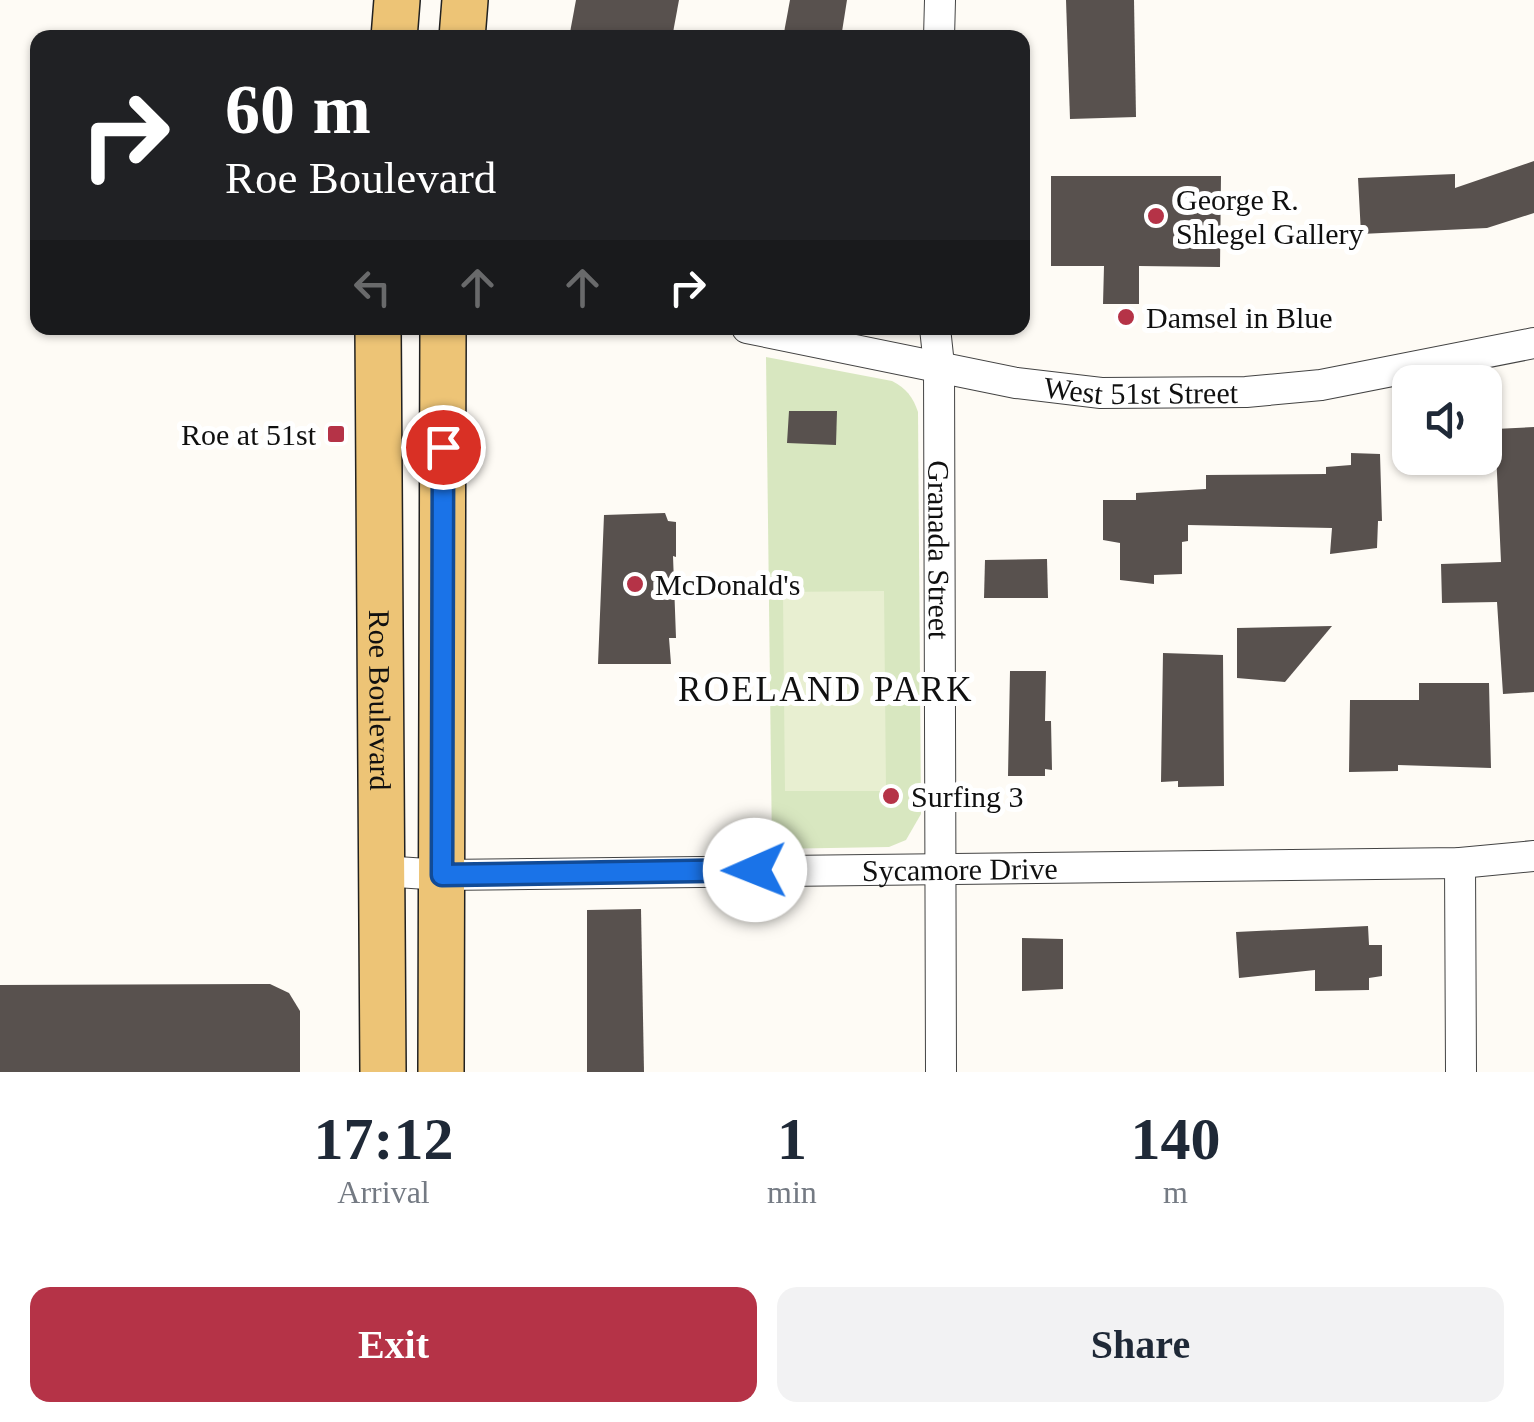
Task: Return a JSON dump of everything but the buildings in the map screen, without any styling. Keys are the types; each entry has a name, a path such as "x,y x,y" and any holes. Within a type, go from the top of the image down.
{"main road":[{"path":"395,30 397,0"},
{"path":"463,30 465,0"},
{"name":"Roe Boulevard","path":"378,335 383,1072"},
{"name":"Roe Boulevard","path":"442,1072 443,335"}],"street":[{"path":"939,30 940,0"},
{"name":"West 51st Street","path":"783,335 1016,383 1100,393 1246,392 1321,384 1534,343"},
{"name":"Granada Street","path":"937,335 942,1072"},
{"name":"Sycamore Drive","path":"382,871 442,875 1460,863 1534,856"},
{"path":"1460,863 1461,1072"}],"green space":[{"path":"766,357 892,381 908,394 918,412 921,814 906,840 889,847 772,849"},
{"path":"884,591 886,791 785,791 783,592"}],"place":[{"name":"George R. Shlegel Gallery","path":"1156,216"},
{"name":"Damsel in Blue","path":"1126,317"},
{"name":"Roe at 51st","path":"336,434"},
{"name":"McDonald's","path":"635,584"},
{"name":"Surfing 3","path":"891,796"}],"district":[{"name":"ROELAND PARK","path":"826,689"}],"route":[{"path":"443,447 442,875 755,870"}]}
